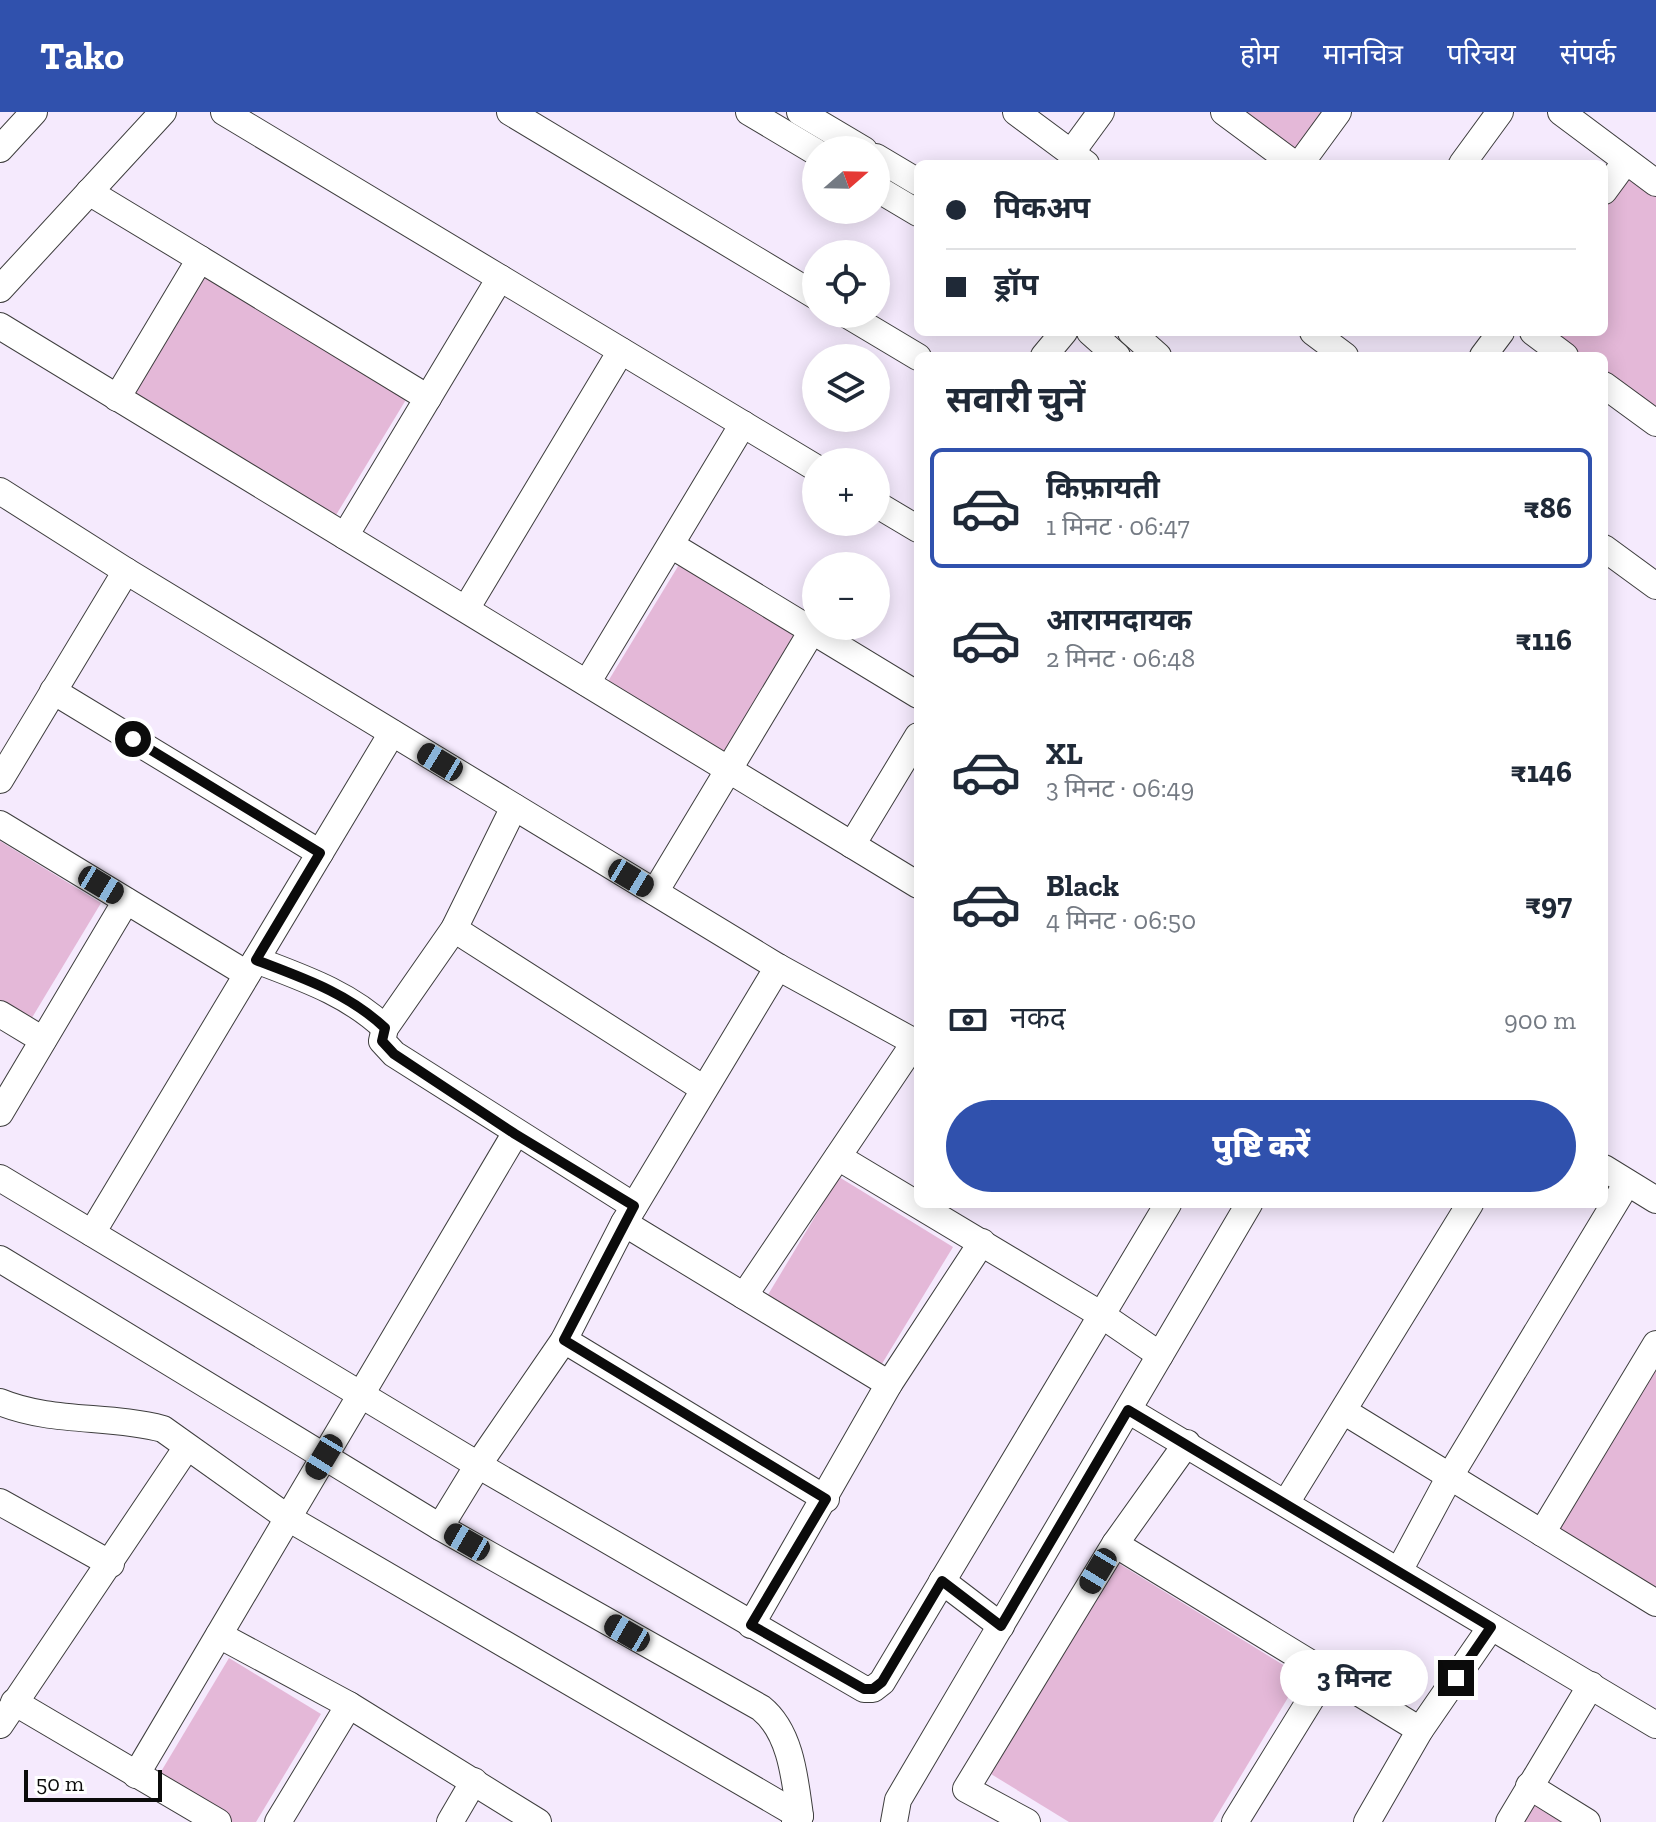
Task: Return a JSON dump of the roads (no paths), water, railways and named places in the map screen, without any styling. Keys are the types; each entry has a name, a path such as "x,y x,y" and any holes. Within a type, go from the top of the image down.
{"street":[{"path":"0,149 34,112"},
{"path":"0,289 163,112"},
{"path":"224,112 802,460"},
{"path":"510,112 802,288"},
{"path":"749,112 802,144"},
{"path":"800,112 840,136"},
{"path":"1016,112 1079,158 1101,112"},
{"path":"1224,112 1289,160"},
{"path":"1303,160 1338,112"},
{"path":"1465,160 1500,112"},
{"path":"1561,112 1656,183"},
{"path":"1608,186 1626,161"},
{"path":"890,165 914,180"},
{"path":"89,192 428,398"},
{"path":"890,196 914,211"},
{"path":"117,398 200,259"},
{"path":"345,536 500,278"},
{"path":"0,326 914,883"},
{"path":"869,328 914,355"},
{"path":"1047,352 1061,336"},
{"path":"1094,336 1112,352"},
{"path":"1136,336 1154,352"},
{"path":"1538,336 1560,352"},
{"path":"466,609 621,351"},
{"path":"1608,388 1656,423"},
{"path":"587,683 743,424"},
{"path":"3,500 126,571 778,967 914,1041"},
{"path":"890,512 914,526"},
{"path":"671,545 802,625"},
{"path":"1608,551 1656,586"},
{"path":"0,780 126,571"},
{"path":"655,892 807,640"},
{"path":"827,640 914,693"},
{"path":"53,691 320,853"},
{"path":"92,1233 392,733"},
{"path":"852,845 914,743"},
{"path":"514,807 454,929 385,1028 382,1041 394,1054 515,1134 744,1296 889,1384"},
{"path":"0,824 126,901 251,967 330,988 368,1012 385,1028"},
{"path":"0,1113 126,901"},
{"path":"454,929 704,1089"},
{"path":"440,1527 478,1465 564,1340 629,1214 778,967"},
{"path":"0,1014 43,1040"},
{"path":"744,1296 914,1047"},
{"path":"136,1775 515,1134"},
{"path":"838,1157 914,1202"},
{"path":"1608,1171 1656,1200"},
{"path":"0,1178 478,1465 864,1689 873,1689 882,1682 1166,1208"},
{"path":"1399,1571 1450,1476 1627,1183"},
{"path":"924,1208 1100,1314 1160,1355"},
{"path":"894,1822 898,1800 1247,1208"},
{"path":"1286,1503 1345,1412 1468,1208"},
{"path":"751,1625 826,1499 889,1384 982,1242"},
{"path":"0,1259 440,1527 768,1713 783,1737 798,1819"},
{"path":"564,1340 826,1499"},
{"path":"1542,1533 1656,1344"},
{"path":"0,1402 48,1413 141,1423 163,1429 288,1518 798,1819"},
{"path":"1128,1410 1656,1725"},
{"path":"1345,1412 1656,1603"},
{"path":"1027,1822 966,1789 1115,1544 1187,1443"},
{"path":"0,1725 187,1447"},
{"path":"0,1502 111,1564"},
{"path":"1115,1544 1420,1730"},
{"path":"942,1581 1001,1626"},
{"path":"1367,1822 1420,1730 1491,1627"},
{"path":"219,1635 349,1705 538,1822"},
{"path":"1235,1822 1327,1673"},
{"path":"1509,1822 1591,1685"},
{"path":"14,1702 218,1822"},
{"path":"278,1822 349,1705"},
{"path":"450,1822 474,1781"},
{"path":"1529,1786 1587,1822"}]}
